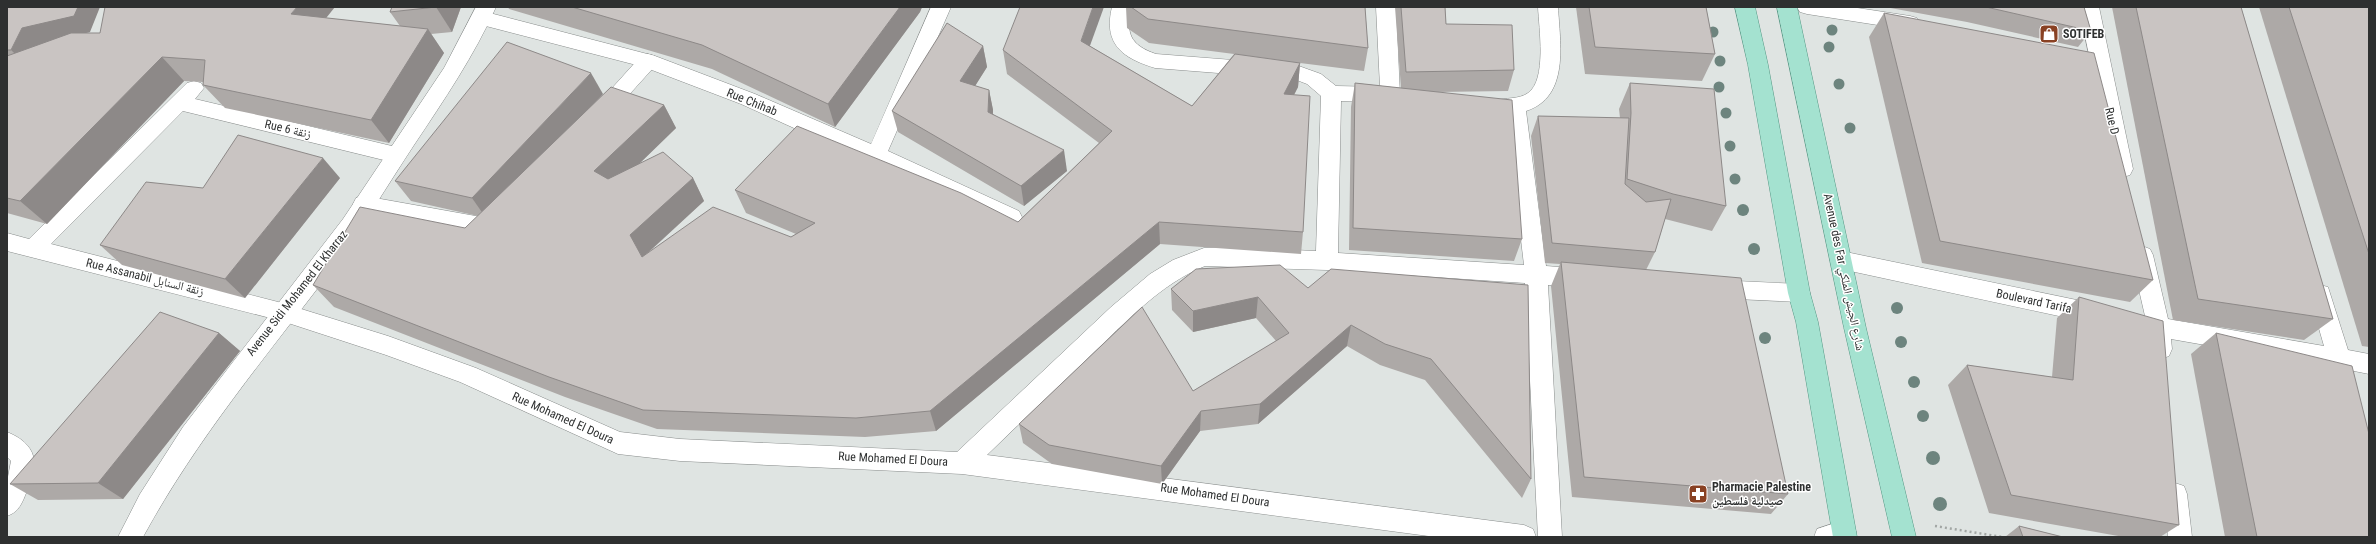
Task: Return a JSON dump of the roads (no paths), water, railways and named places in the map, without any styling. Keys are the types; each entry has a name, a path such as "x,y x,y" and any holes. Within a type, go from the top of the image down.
{"main road":[{"path":"1745,7 1758,65 1799,293 1807,322 1838,535"},
{"name":"Avenue des Far شارع الجيش الملكي","path":"1787,7 1842,260 1855,328 1902,529"}],"street":[{"path":"876,155 941,7"},
{"path":"1122,7 1119,28 1122,39 1133,53 1155,60 1296,72 1314,79 1331,93 1398,96 1386,7"},
{"path":"1484,104 1515,107 1534,98 1547,85 1550,70 1548,7"},
{"path":"1807,7 1925,26"},
{"name":"Rue D","path":"2089,7 2089,51 2128,190"},
{"name":"Rue Chihab","path":"484,12 648,61 748,99 876,155 1011,217"},
{"name":"Avenue Sidi Mohamed El Kharraz","path":"130,537 178,453 219,394 282,312 313,276 364,204 447,79 484,12"},
{"path":"591,125 648,61"},
{"path":"32,249 180,104 194,88"},
{"path":"1328,261 1331,93"},
{"name":"Rue 6 زنقة","path":"180,104 396,155"},
{"path":"1515,107 1536,274 1550,537"},
{"path":"364,204 498,230 513,212"},
{"path":"2138,236 2159,327 2163,374"},
{"name":"Rue Assanabil زنقة السنابل","path":"7,242 282,312"},
{"path":"962,463 1119,314 1158,281 1181,266 1204,257 1226,256 1328,261 1536,274 1605,280"},
{"name":"Boulevard Tarifa","path":"1842,260 2159,327 2369,364"},
{"path":"2314,277 2340,360 2349,396"},
{"path":"1697,287 1799,293"},
{"name":"Rue Mohamed El Doura","path":"282,312 468,375 618,443 680,450 962,463 1524,537"},
{"path":"7,443 22,456 23,461 22,472 7,506"},
{"path":"2174,475 2180,537"}],"place":[{"name":"SOTIFEB","path":"2049,34"},
{"name":"Pharmacie Palestine صيدلية فلسطين","path":"1698,494"}]}
